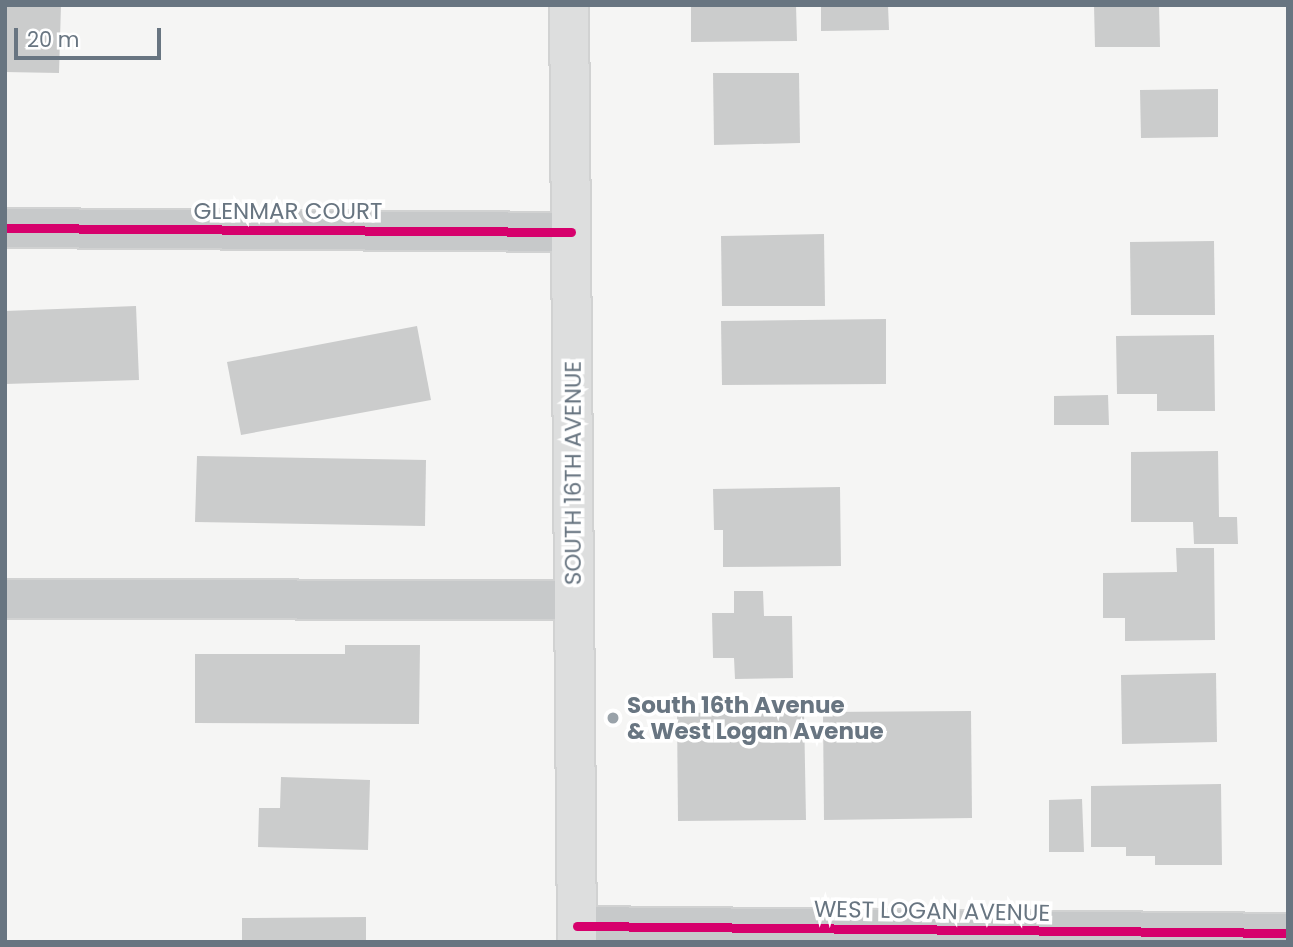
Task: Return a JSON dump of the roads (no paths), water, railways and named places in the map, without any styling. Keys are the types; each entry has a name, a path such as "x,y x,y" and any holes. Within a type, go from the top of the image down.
{"main road":[{"name":"SOUTH 16TH AVENUE","path":"569,5 577,934"}],"street":[{"name":"GLENMAR COURT","path":"5,228 571,232"},
{"path":"5,598 574,600"},
{"name":"WEST LOGAN AVENUE","path":"577,934 1288,933"}],"place":[{"name":"South 16th Avenue & West Logan Avenue","path":"613,718"}]}
